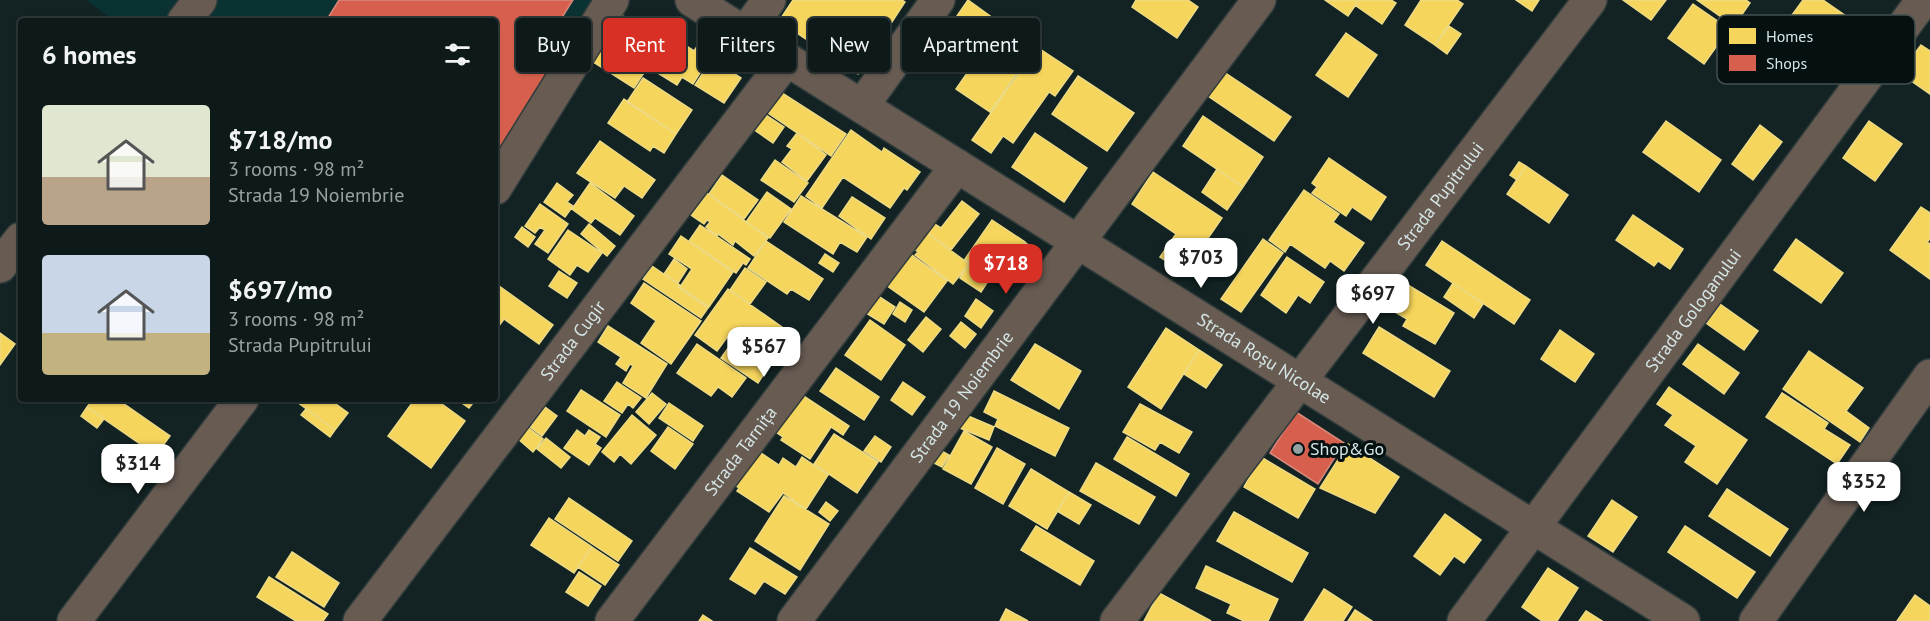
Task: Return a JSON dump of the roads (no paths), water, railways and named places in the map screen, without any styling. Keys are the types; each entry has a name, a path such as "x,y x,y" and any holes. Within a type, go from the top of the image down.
{"street":[{"path":"186,18 200,0"},
{"path":"498,183 612,0"},
{"name":"Strada Roșu Nicolae","path":"692,0 721,18"},
{"path":"756,18 769,0"},
{"path":"862,106 938,0"},
{"name":"Strada 19 Noiembrie","path":"794,621 1259,0"},
{"name":"Strada Pupitrului","path":"1117,621 1590,0"},
{"name":"Strada Gologanului","path":"1912,15 1923,0"},
{"name":"Strada Roșu Nicolae","path":"796,65 1683,621"},
{"name":"Strada Cugir","path":"360,621 777,72"},
{"name":"Strada Gologanului","path":"1464,621 1861,84"},
{"name":"Strada Tarnița","path":"612,621 957,166"},
{"path":"0,266 18,243"},
{"path":"1756,621 1930,376"},
{"path":"74,621 240,402"}],"place":[{"name":"Shop&Go","path":"1298,449"}]}
